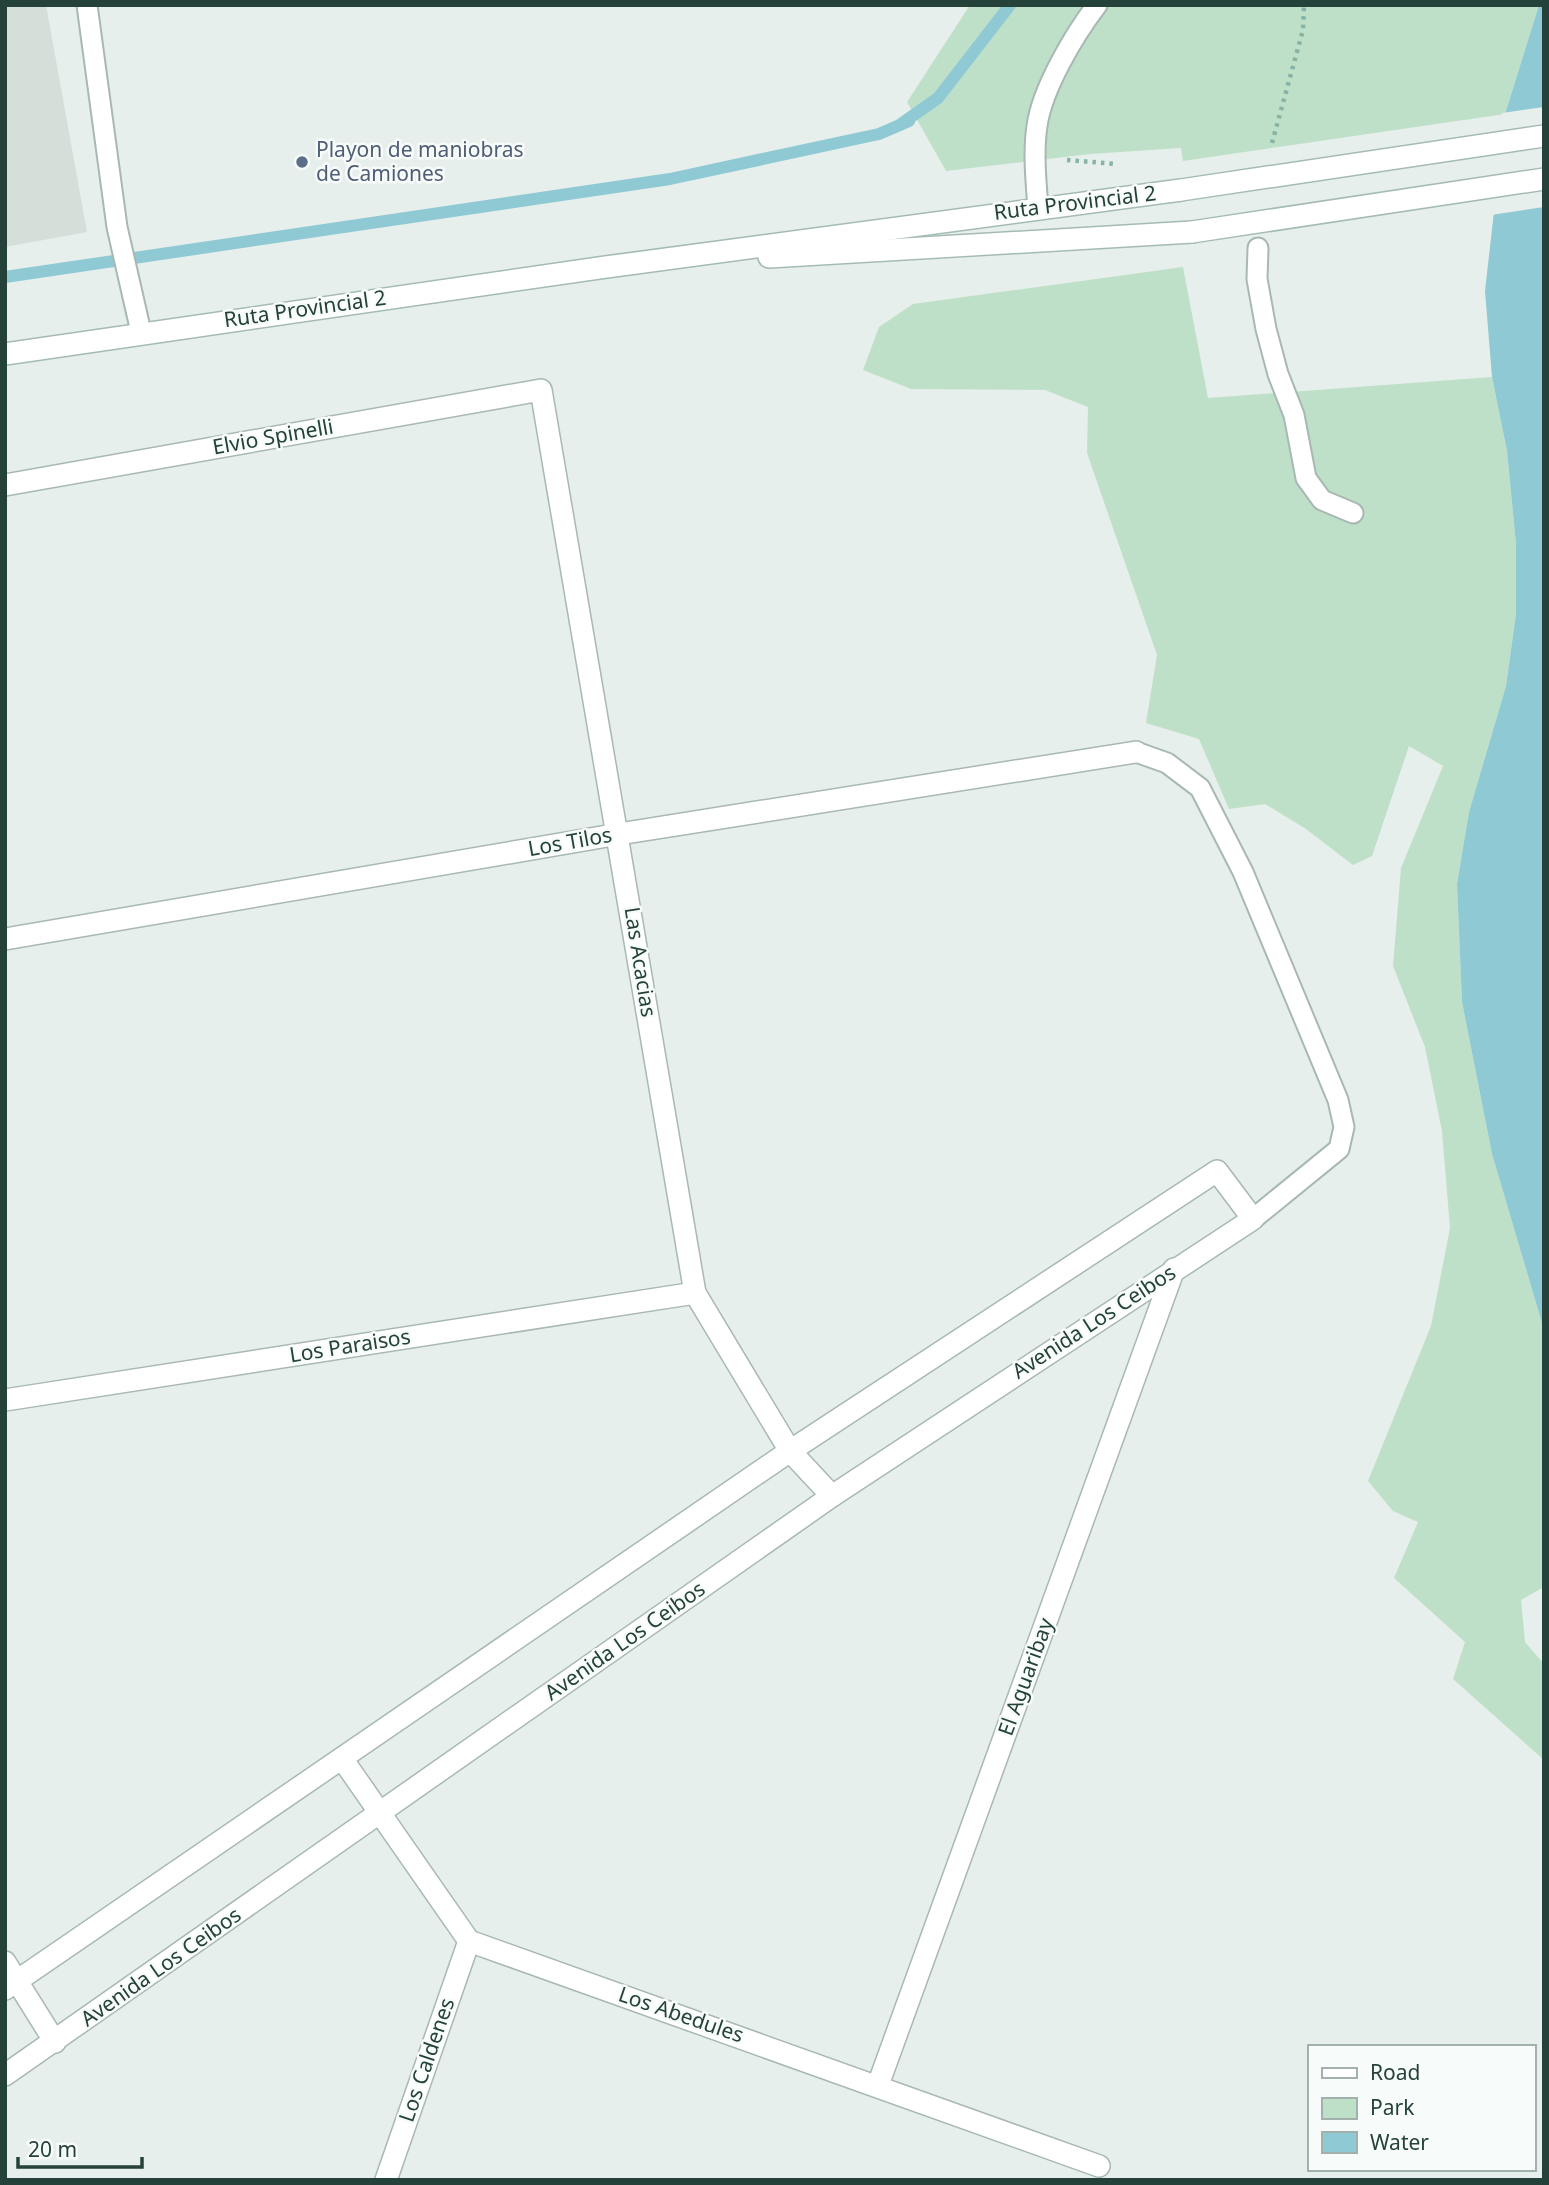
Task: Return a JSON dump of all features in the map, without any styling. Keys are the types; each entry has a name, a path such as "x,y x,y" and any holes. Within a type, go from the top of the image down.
{"street":[{"name":"Ruta Provincial 2","path":"5,354 141,332 1181,190 1544,136"},
{"name":"Ruta Provincial 2","path":"606,267 1192,232 1544,179"},
{"name":"Elvio Spinelli","path":"5,485 541,390"},
{"name":"Las Acacias","path":"541,390 619,834 695,1293 790,1451 832,1496"},
{"name":"Los Tilos","path":"5,939 619,834 1136,752"},
{"path":"10,1986 790,1451 1217,1171 1253,1219"},
{"name":"Avenida Los Ceibos","path":"5,2075 832,1496 1253,1219"},
{"name":"El Aguaribay","path":"878,2085 1174,1269"},
{"name":"Los Paraisos","path":"5,1400 695,1293"},
{"path":"343,1760 382,1812 469,1941"},
{"name":"Los Abedules","path":"469,1941 1099,2166"},
{"name":"Los Caldenes","path":"386,2180 469,1941"},
{"path":"5,1962 10,1986 55,2042"}],"lane":[{"path":"87,5 117,227 141,332"},
{"path":"1038,208 1034,158 1037,124 1050,83 1097,5"},
{"path":"1258,248 1257,279 1266,328 1278,374 1294,415 1306,478 1322,500 1353,513"},
{"path":"1136,752 1167,764 1200,788 1243,872 1338,1100 1345,1127 1339,1149 1253,1219"}],"path":[{"path":"1269,149 1279,127 1303,30 1304,5"},
{"path":"1034,158 1130,164"}],"shaded area":[{"path":"5,5 46,5 87,232 5,247"}],"green space":[{"path":"970,5 1539,5 1505,114 1183,161 1181,148 1090,154 946,171 907,102"},
{"path":"1183,267 1208,398 1492,377 1507,451 1516,544 1516,614 1506,686 1469,812 1457,884 1462,1002 1492,1154 1544,1330 1544,1587 1521,1600 1525,1642 1544,1664 1544,1760 1453,1679 1465,1642 1394,1578 1418,1522 1393,1511 1368,1481 1431,1326 1450,1228 1442,1131 1425,1047 1393,966 1401,868 1443,766 1409,746 1372,856 1353,865 1306,829 1265,804 1229,809 1199,739 1146,723 1157,655 1087,453 1088,407 1045,390 911,389 863,370 879,327 913,304"}],"water":[{"path":"1539,5 1544,5 1544,1330 1492,1154 1462,1002 1457,884 1469,812 1506,686 1516,614 1516,544 1507,451 1492,377 1485,291 1505,114"}],"pier":[{"path":"1544,107 1544,207 1491,215 1502,113"}],"waterway":[{"path":"901,124 938,98 1010,5"},
{"path":"5,277 670,179 879,134 909,121"}],"place":[{"name":"Playon de maniobras de Camiones","path":"302,162"}]}
